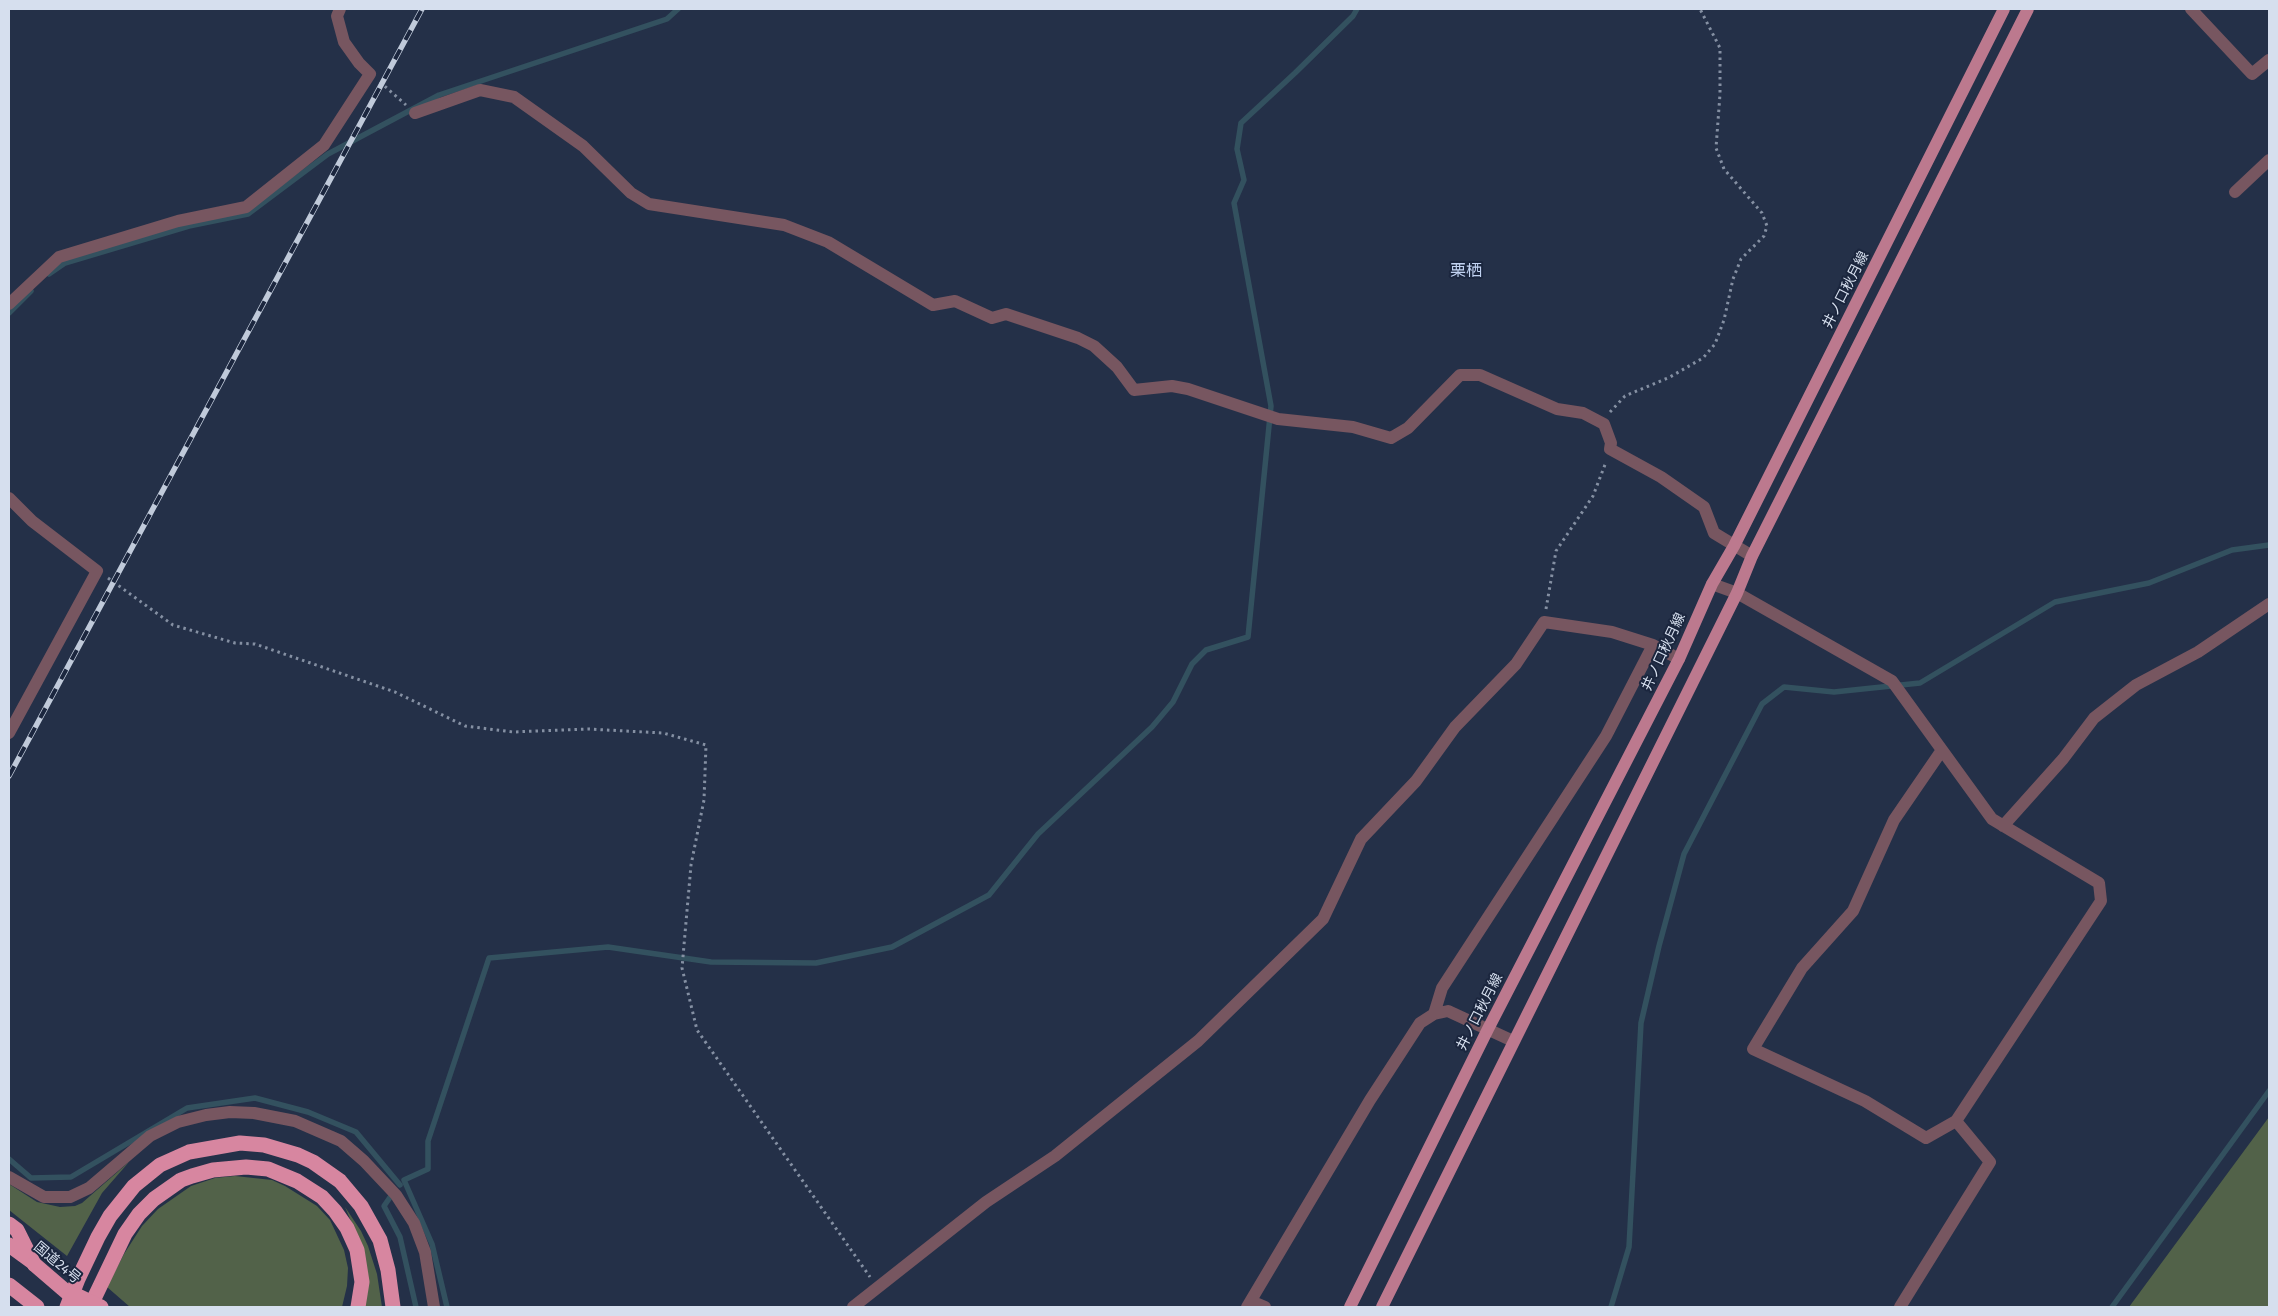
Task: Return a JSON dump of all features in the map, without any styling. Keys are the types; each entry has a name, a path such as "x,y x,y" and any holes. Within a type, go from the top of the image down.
{"highway":[{"path":"67,1307 98,1237 116,1208 134,1186 160,1165 189,1152 240,1143 264,1145 298,1155 313,1162 340,1181 361,1206 380,1240 388,1270 393,1307"},
{"path":"90,1307 124,1234 139,1214 154,1200 181,1180 192,1176 213,1170 246,1167 268,1169 297,1180 322,1197 335,1211 353,1239 358,1256 362,1282 358,1307"},
{"path":"9,1224 17,1230 34,1264"},
{"name":"国道24号","path":"9,1244 84,1307"},
{"path":"9,1284 37,1307"},
{"path":"65,1290 100,1307"}],"main road":[{"name":"井ノ口秋月線","path":"1350,1307 1488,1029 1680,659 1712,584 1734,546 2004,9"},
{"path":"1382,1307 1736,593 1752,556 2028,9"}],"street":[{"path":"9,304 59,257 178,221 246,207 324,145 370,74 359,63 344,42 337,16 340,9"},
{"path":"2191,9 2252,74 2269,60"},
{"path":"415,113 480,90 514,97 583,146 631,193 649,204 784,225 828,242 933,305 955,301 992,318 1006,314 1078,338 1094,346 1117,367 1134,390 1172,386 1188,389 1278,419 1353,427 1391,438 1408,428 1460,375 1480,375 1557,409 1583,413 1604,424 1611,442 1610,449 1661,477 1704,507 1714,533 1752,556"},
{"path":"2235,192 2269,160"},
{"path":"9,498 32,521 97,570 9,733"},
{"path":"1712,584 1736,593 1892,681 1942,750 1992,819 2100,883 2101,901 1956,1122 1926,1138 1865,1101 1753,1049 1802,968 1853,911 1894,820 1942,750"},
{"path":"2003,826 2063,759 2094,718 2136,685 2198,652 2269,604"},
{"path":"853,1307 986,1202 1056,1156 1198,1041 1316,926 1322,919 1361,839 1416,781 1455,727 1516,664 1544,622 1612,632 1653,645 1680,659"},
{"path":"1434,1014 1442,988 1606,736 1653,645"},
{"path":"1265,1307 1249,1304 1370,1100 1420,1023 1434,1014 1448,1011 1513,1041"},
{"path":"9,1177 44,1197 70,1197 89,1188 150,1136 178,1122 206,1115 230,1112 254,1113 295,1121 341,1141 364,1161 396,1195 414,1223 424,1252 434,1307"},
{"path":"1900,1307 1990,1162 1956,1122"}],"path":[{"path":"1604,424 1612,408 1625,396 1670,377 1703,358 1715,344 1724,320 1733,279 1741,259 1764,236 1767,226 1762,213 1724,169 1716,148 1720,94 1720,48 1700,9"},
{"path":"370,74 415,113"},
{"path":"1544,622 1556,551 1592,496 1610,449"},
{"path":"97,570 174,625 235,643 255,644 394,692 465,726 513,732 588,729 663,733 706,745 704,800 691,865 682,968 697,1030 877,1288"}],"green space":[{"path":"2269,1117 2269,1307 2129,1307"},
{"path":"129,1162 102,1193 67,1256 9,1210 9,1184 37,1202 60,1207 75,1206 82,1203"},
{"path":"235,1176 272,1180 285,1186 317,1206 330,1220 344,1250 348,1268 347,1286 342,1307 130,1307 107,1287 124,1254 142,1226 158,1209 191,1186 215,1178"},
{"path":"345,1207 361,1231 368,1246 377,1274 382,1307 364,1307 368,1290 368,1277 357,1235"}],"waterway":[{"path":"49,274 65,263 189,226 248,214 328,154 439,95 667,19 678,9"},
{"path":"447,1307 432,1244 404,1180 428,1169 428,1141 489,958 608,947 711,962 816,963 892,947 989,895 1038,834 1152,727 1173,702 1192,664 1206,650 1248,637 1271,406 1234,203 1244,180 1237,149 1241,123 1295,73 1353,16 1357,9"},
{"path":"9,313 31,291"},
{"path":"1611,1307 1629,1247 1641,1023 1659,946 1684,854 1762,704 1784,687 1834,692 1920,683 2055,602 2149,583 2232,550 2269,545"},
{"path":"2112,1307 2269,1091"},
{"path":"9,1159 31,1178 71,1177 187,1108 255,1098 308,1112 356,1132 400,1185"},
{"path":"393,1193 384,1206 400,1237 416,1307"}],"railway":[{"path":"9,776 422,9"}],"district":[{"name":"栗栖","path":"1466,272"}]}
